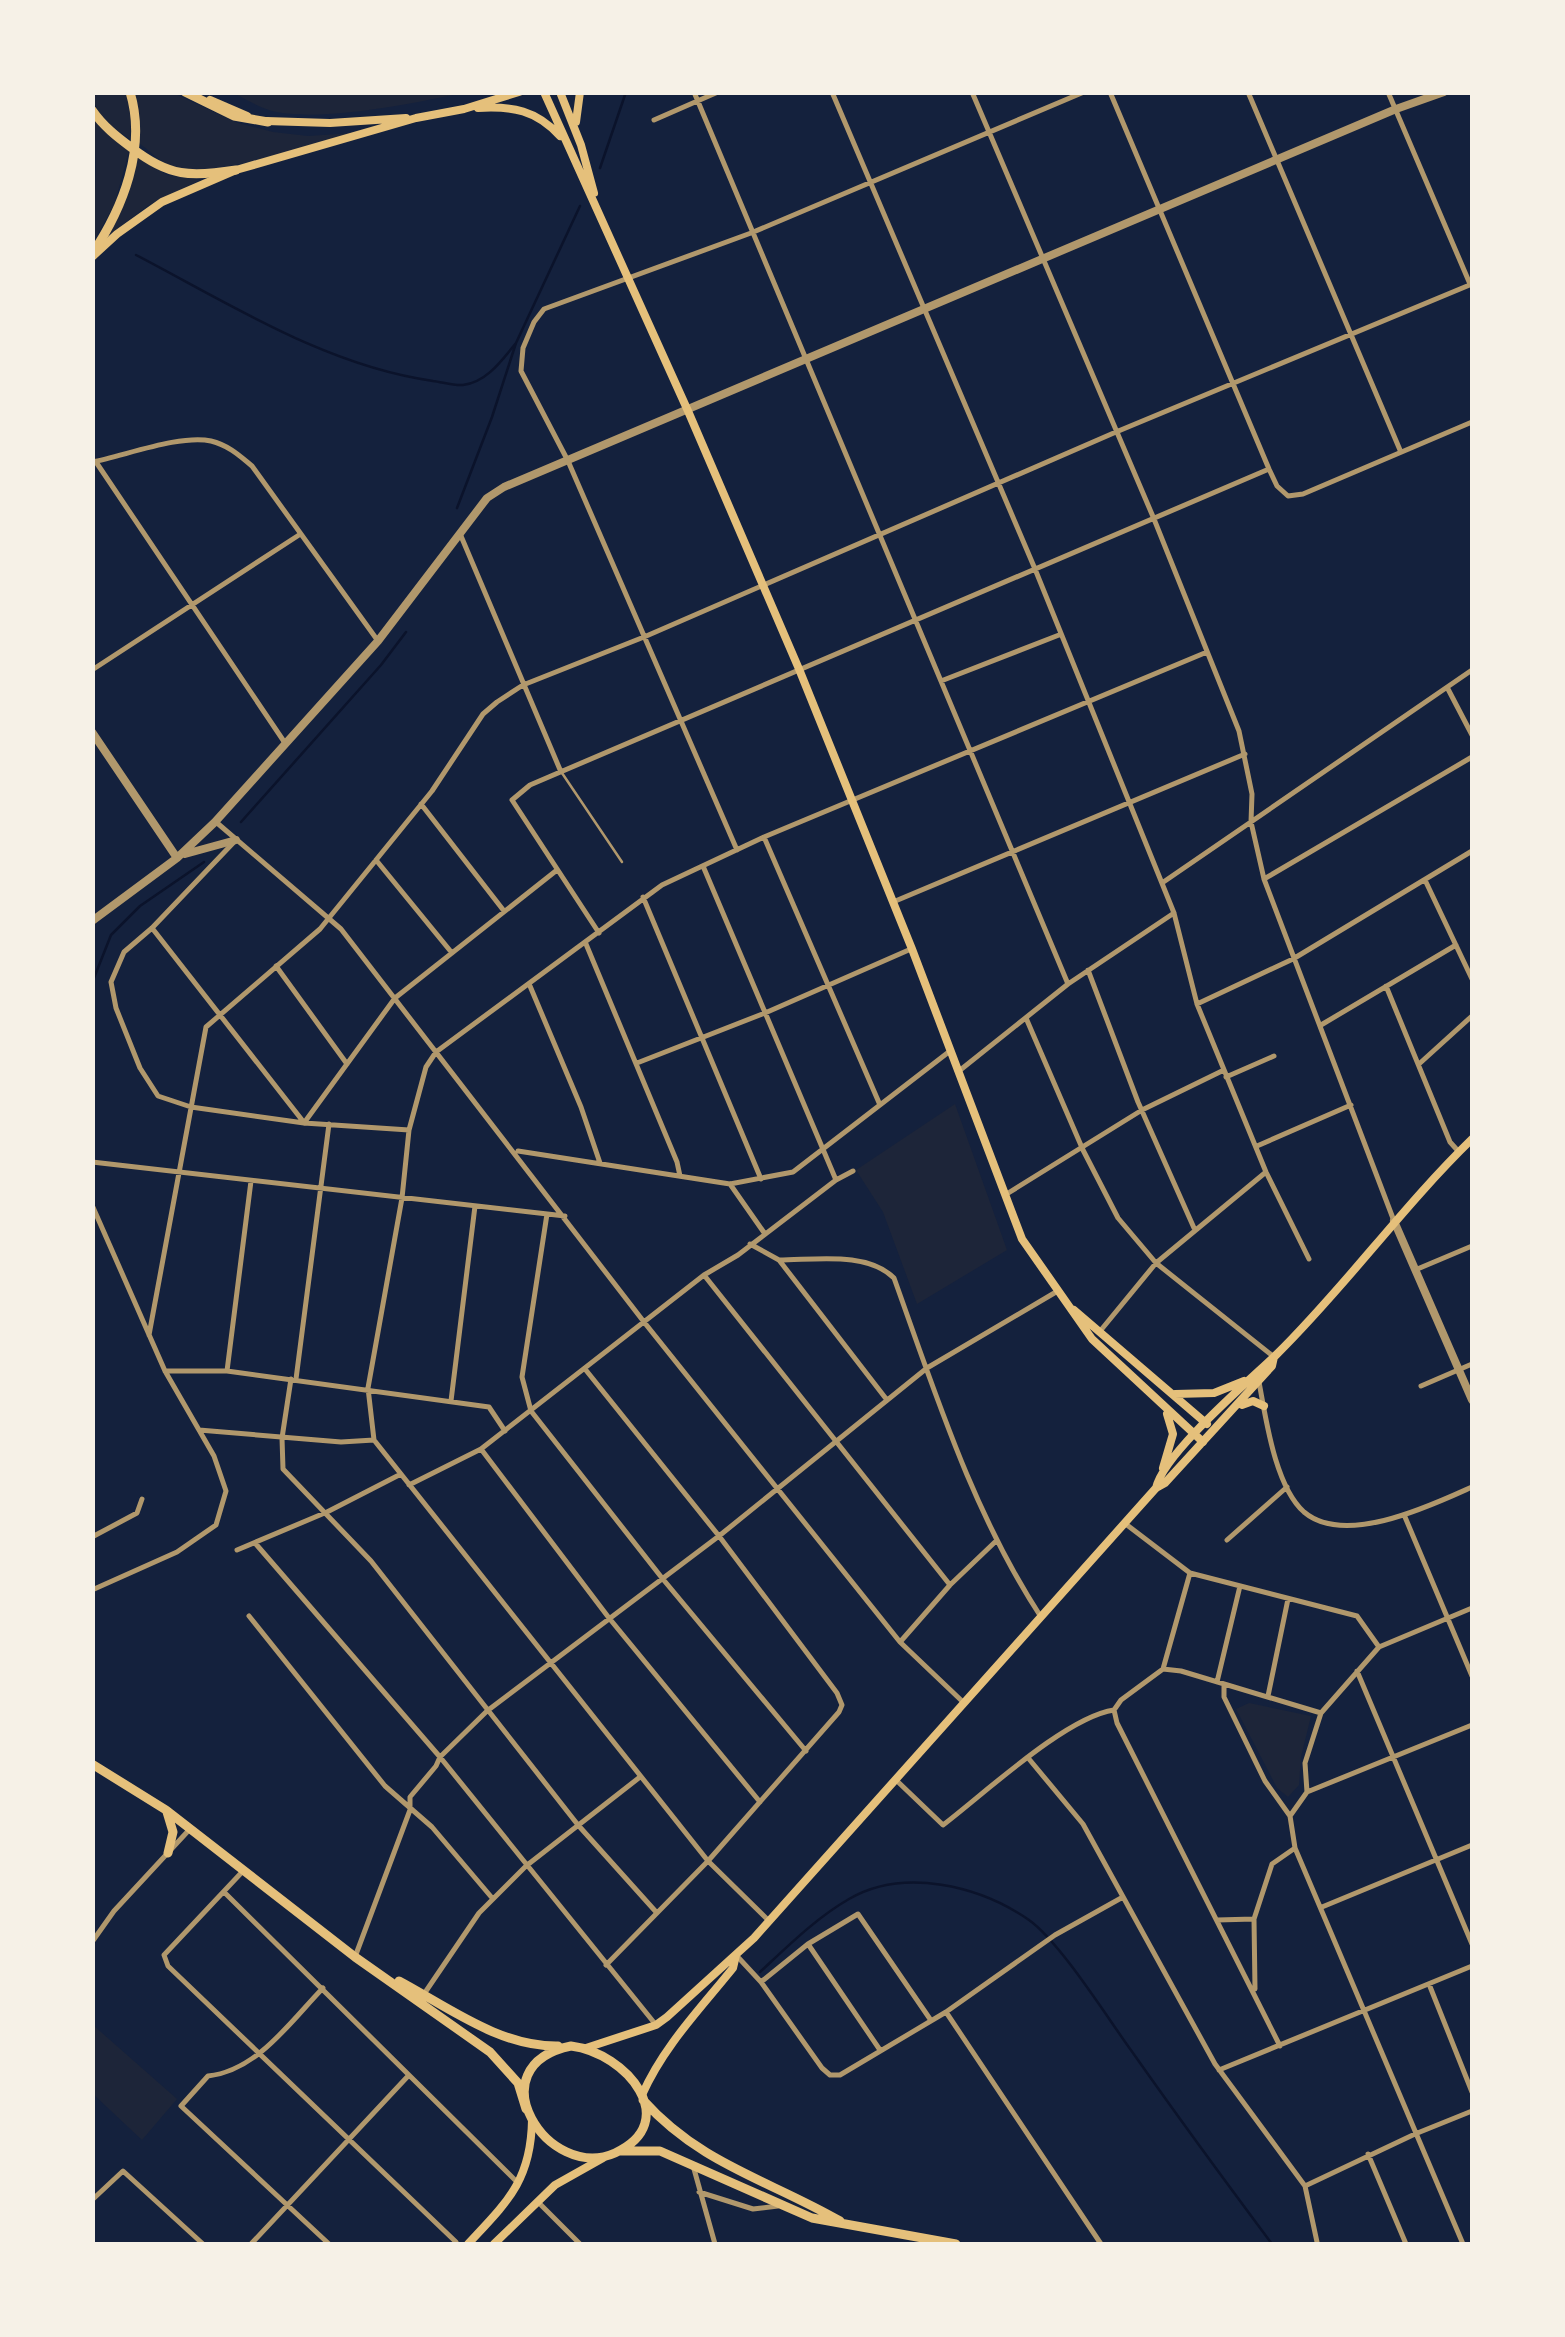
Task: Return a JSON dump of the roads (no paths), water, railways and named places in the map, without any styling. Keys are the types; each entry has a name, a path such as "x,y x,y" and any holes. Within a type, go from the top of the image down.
{"main road":[{"path":"92,256 118,211 130,172 136,128 130,92"},
{"path":"185,92 234,116 268,122 330,124 416,118"},
{"path":"196,92 268,122"},
{"path":"92,256 162,202 236,170 519,92"},
{"path":"544,92 688,410 799,669 912,949 1022,1239 1092,1339 1203,1442"},
{"path":"560,92 581,146"},
{"path":"580,92 574,115 598,207"},
{"path":"464,109 515,107 539,118 566,142"},
{"path":"92,110 119,138 164,170 190,175 236,170"},
{"path":"1158,1477 1248,1379 1274,1358 1472,1139"},
{"path":"1065,1303 1214,1430"},
{"path":"586,2048 656,2025 736,1955 1156,1488 1234,1410 1272,1366 1274,1358"},
{"path":"1173,1394 1214,1393 1248,1379"},
{"path":"1234,1410 1253,1401 1264,1406"},
{"path":"1156,1488 1173,1434 1166,1410"},
{"path":"92,1764 166,1810 355,1957 500,2061 518,2083 532,2120 545,2137 566,2150 589,2157 652,2149 812,2218 956,2244"},
{"path":"166,1810 172,1829 168,1853"},
{"path":"494,2244 536,2201 572,2173 633,2141 642,2128 642,2098 654,2068 734,1968 736,1955"},
{"path":"367,1965 505,2037 539,2046 586,2048 618,2064 668,2128 696,2147 847,2224"},
{"path":"526,2109 525,2082 532,2064 546,2053 571,2046"},
{"path":"468,2244 520,2184 528,2161 532,2120"}],"street":[{"path":"694,92 1068,984"},
{"path":"654,120 718,92"},
{"path":"832,92 1035,569 1174,912 1197,1004 1266,1172 1309,1259"},
{"path":"972,92 1154,519 1245,754 1252,794 1251,822 1264,878 1394,1221 1472,1400"},
{"path":"737,850 568,461 522,370 522,348 544,309 751,233 1084,92"},
{"path":"1110,92 1277,486 1288,496 1303,494 1472,422"},
{"path":"1248,92 1400,450"},
{"path":"149,1335 206,1027 328,918 421,804 483,714 523,686 644,638 1116,432 1471,284 1388,92"},
{"path":"93,920 177,858 215,822 378,641 487,498 496,492 528,474 568,461 1444,92"},
{"path":"284,743 94,462 196,441 209,440 233,450 252,466 378,641"},
{"path":"599,933 512,800 530,786 1269,469"},
{"path":"92,670 300,534"},
{"path":"460,534 561,772"},
{"path":"940,682 1060,635"},
{"path":"769,1921 708,1861 374,1440 368,1388 402,1198 410,1130 426,1067 436,1052 530,986 643,897 764,837 1206,652"},
{"path":"1162,883 1472,670"},
{"path":"1448,688 1472,735"},
{"path":"92,732 177,858"},
{"path":"893,902 1245,754"},
{"path":"1264,878 1472,757"},
{"path":"421,804 504,910"},
{"path":"215,822 342,929 644,1322 900,1642 963,1702"},
{"path":"764,837 880,1105"},
{"path":"177,858 235,839"},
{"path":"235,839 152,928 124,952 111,982 116,1008 140,1068 158,1096 191,1107 304,1122 410,1130"},
{"path":"1197,1004 1293,959 1472,850"},
{"path":"376,860 452,953"},
{"path":"704,866 836,1180"},
{"path":"304,1122 395,998 558,870"},
{"path":"1425,880 1472,979"},
{"path":"643,897 760,1179"},
{"path":"958,1072 1068,984 1174,912"},
{"path":"152,928 304,1122"},
{"path":"586,944 680,1176"},
{"path":"1321,1025 1456,945"},
{"path":"636,1064 912,949"},
{"path":"276,966 347,1064"},
{"path":"1088,970 1142,1110 1194,1228"},
{"path":"530,986 582,1107 600,1164"},
{"path":"1386,986 1450,1142 1458,1152"},
{"path":"1418,1064 1472,1016"},
{"path":"1026,1018 1081,1146 1118,1218 1156,1262 1274,1358"},
{"path":"514,1150 730,1184 793,1172 950,1051"},
{"path":"1004,1196 1142,1110 1274,1056"},
{"path":"1256,1146 1351,1105"},
{"path":"329,1124 323,1189 282,1438 284,1469 371,1561 578,1825 657,1913"},
{"path":"92,1162 565,1216"},
{"path":"410,1485 481,1449 704,1274 738,1256 853,1171"},
{"path":"1101,1330 1156,1262 1266,1172"},
{"path":"226,1371 251,1181"},
{"path":"730,1184 765,1234"},
{"path":"92,1205 165,1371 214,1456 226,1491 216,1525 177,1552 92,1590"},
{"path":"450,1401 475,1206"},
{"path":"548,1214 522,1377 531,1411 662,1578 806,1751"},
{"path":"750,1244 779,1260 887,1400"},
{"path":"1415,1270 1472,1246"},
{"path":"779,1260 854,1261 883,1267 894,1278 965,1474 995,1542 1041,1617"},
{"path":"704,1274 950,1585"},
{"path":"355,1957 410,1810 410,1797 440,1757 487,1711 719,1536 927,1368 1056,1292"},
{"path":"1421,1386 1472,1364"},
{"path":"585,1369 719,1536 837,1693 842,1705 708,1861 606,1965"},
{"path":"165,1371 226,1371 489,1407 505,1430"},
{"path":"1259,1381 1287,1486 1304,1512 1317,1520 1355,1525 1405,1517 1472,1487"},
{"path":"199,1430 340,1442 374,1440"},
{"path":"481,1449 609,1618 760,1802"},
{"path":"237,1550 327,1512 401,1474"},
{"path":"1227,1540 1287,1486"},
{"path":"92,1537 137,1513 142,1499"},
{"path":"1405,1517 1472,1676"},
{"path":"1126,1524 1190,1572 1356,1616 1378,1647"},
{"path":"900,1642 950,1585 995,1542"},
{"path":"255,1543 440,1757 656,2025"},
{"path":"1190,1572 1163,1669 1120,1700 1114,1710 1117,1723 1280,2046"},
{"path":"1240,1586 1221,1683 1224,1696 1266,1781 1290,1816 1296,1848 1463,2244"},
{"path":"1268,1696 1288,1600"},
{"path":"1306,1792 1305,1763 1321,1713 1378,1647 1472,1608"},
{"path":"250,1616 348,1743 385,1786 410,1804 493,1900"},
{"path":"1163,1669 1321,1713"},
{"path":"1357,1671 1472,1944"},
{"path":"895,1778 943,1825 1052,1739 1099,1712 1114,1710"},
{"path":"1290,1816 1306,1792 1472,1725"},
{"path":"1028,1759 1084,1824 1219,2070 1304,2186 1317,2242"},
{"path":"424,1994 479,1914 526,1866 640,1777"},
{"path":"92,1942 114,1911 189,1830"},
{"path":"1322,1908 1472,1845"},
{"path":"1254,1995 1254,1919 1272,1864 1296,1848"},
{"path":"242,1871 164,1955 168,1966 456,2242"},
{"path":"224,1892 520,2184"},
{"path":"736,1955 761,1982 822,2068 830,2075 840,2075 946,2012 1055,1935 1123,1897"},
{"path":"761,1982 808,1944 858,1914 930,2019"},
{"path":"1217,1920 1254,1919"},
{"path":"808,1944 880,2050"},
{"path":"1219,2070 1472,1966"},
{"path":"1429,1984 1472,2092"},
{"path":"322,1988 261,2053 224,2075 208,2076 182,2106 329,2244"},
{"path":"946,2012 1101,2244"},
{"path":"251,2244 410,2074"},
{"path":"1304,2186 1368,2154 1472,2111"},
{"path":"1368,2154 1406,2244"},
{"path":"694,2166 716,2244"},
{"path":"92,2200 123,2171 202,2244"},
{"path":"699,2192 752,2209 783,2206"},
{"path":"536,2201 580,2244"}],"lane":[{"path":"561,772 622,862"}],"waterway":[{"path":"600,168 626,92"},
{"path":"457,508 516,343 580,206"},
{"path":"136,255 280,331 393,373 456,385 472,383 493,369 516,343"},
{"path":"241,822 406,632"},
{"path":"92,983 111,935 140,906 204,862"},
{"path":"760,1972 825,1915 871,1889 893,1884 941,1885 1009,1908 1042,1931 1069,1963 1272,2244"}]}
